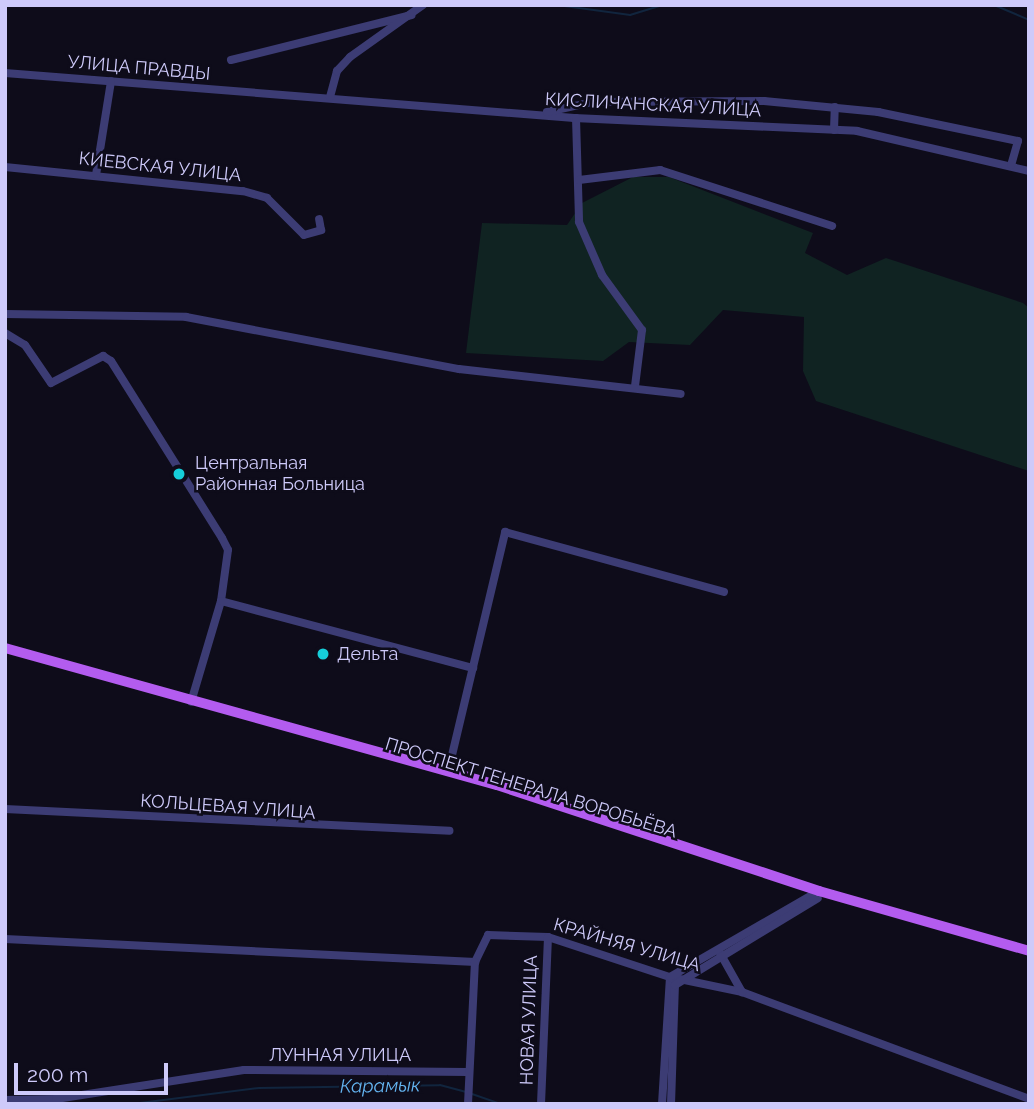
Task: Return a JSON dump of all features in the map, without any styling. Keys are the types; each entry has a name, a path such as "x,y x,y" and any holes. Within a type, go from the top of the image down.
{"main road":[{"path":"5,648 22,656"},
{"path":"5,655 22,656"},
{"name":"ПРОСПЕКТ ГЕНЕРАЛА ВОРОБЬЁВА","path":"22,656 448,772 819,894 1029,951"},
{"name":"ПРОСПЕКТ ГЕНЕРАЛА ВОРОБЬЁВА","path":"22,656 493,789 819,894 1029,957"}],"street":[{"name":"УЛИЦА ПРАВДЫ","path":"330,97 337,71 350,57 423,5"},
{"name":"УЛИЦА ПРАВДЫ","path":"231,60 411,15"},
{"name":"УЛИЦА ПРАВДЫ","path":"5,73 271,94"},
{"path":"96,175 111,81"},
{"name":"КИСЛИЧАНСКАЯ УЛИЦА","path":"271,94 576,118 834,130 906,139 1029,171"},
{"path":"537,114 592,102 764,101 835,107 1018,141 1011,165"},
{"path":"834,130 835,107"},
{"path":"576,118 578,209 602,275 642,330 635,386"},
{"name":"КИЕВСКАЯ УЛИЦА","path":"5,167 243,191 267,198 304,235 321,230 319,219"},
{"path":"579,180 680,173 832,226"},
{"path":"5,314 186,317 459,369 635,386 681,394"},
{"path":"5,333 25,345 51,383 103,356 222,538 228,550 221,601 191,702"},
{"path":"448,772 505,532 724,592"},
{"path":"221,601 473,668"},
{"name":"КОЛЬЦЕВАЯ УЛИЦА","path":"5,809 449,831"},
{"path":"671,1104 670,998 681,980 720,953 819,894"},
{"path":"662,1104 670,977 819,894"},
{"name":"КРАЙНЯЯ УЛИЦА","path":"475,962 488,934 548,937 670,977 742,992 1029,1099"},
{"name":"НОВАЯ УЛИЦА","path":"541,1104 548,937"},
{"path":"5,939 475,962 468,1096"},
{"path":"720,953 742,992"},
{"name":"ЛУННАЯ УЛИЦА","path":"5,1100 56,1100 244,1070 468,1072"}],"green space":[{"path":"633,177 669,177 813,233 805,253 847,275 886,258 1023,303 1029,308 1029,471 816,401 803,371 804,317 723,310 690,345 629,342 603,361 466,353 482,223 567,225 582,203"}],"waterway":[{"path":"557,5 630,15 663,5"},
{"path":"994,5 1029,20"},
{"name":"Карамык","path":"132,1104 259,1088 440,1085 467,1092"},
{"name":"Карамык","path":"472,1094 501,1104"}],"place":[{"name":"Центральная Районная Больница","path":"179,474"},
{"name":"Дельта","path":"323,654"}]}
